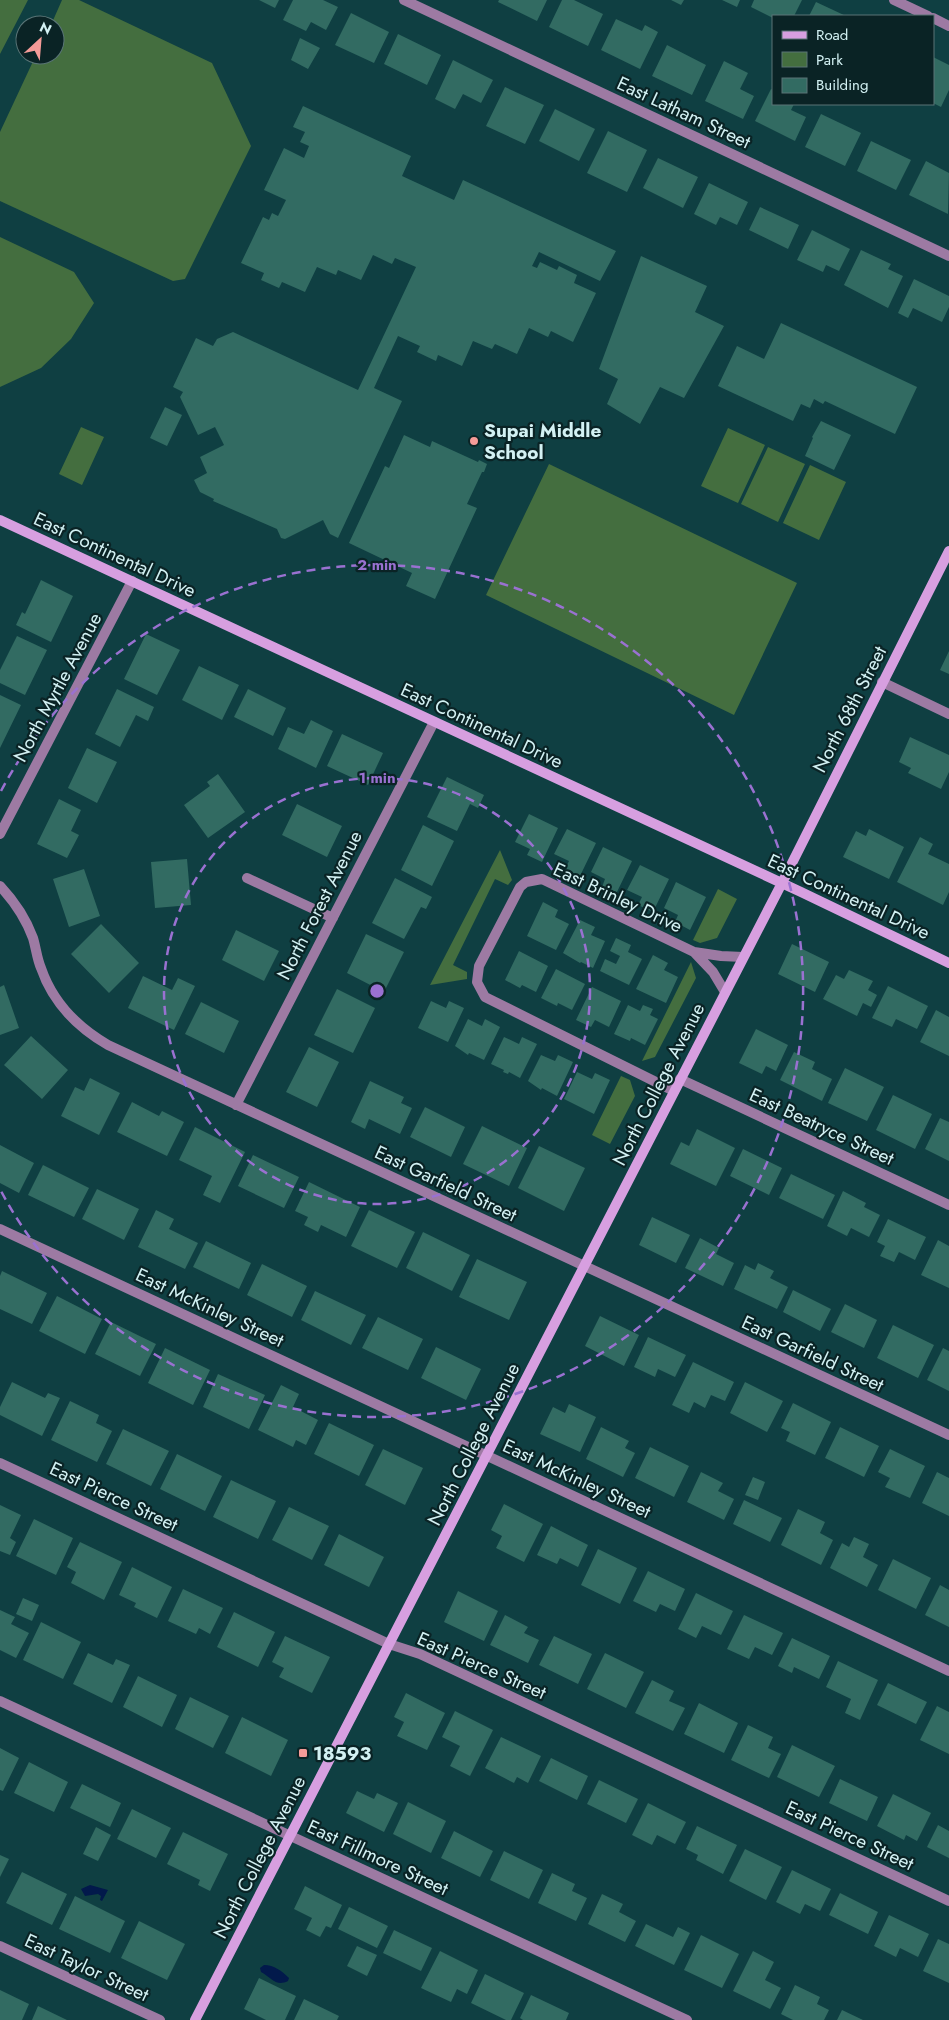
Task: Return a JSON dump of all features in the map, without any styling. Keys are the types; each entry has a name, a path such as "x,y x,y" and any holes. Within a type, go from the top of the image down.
{"street":[{"name":"East Latham Street","path":"404,0 949,256"},
{"path":"894,0 926,15"},
{"path":"934,18 949,26"},
{"name":"East Continental Drive","path":"0,520 782,883 949,963"},
{"name":"North 68th Street","path":"782,883 949,551"},
{"name":"North Myrtle Avenue","path":"0,834 132,582"},
{"path":"882,682 949,714"},
{"name":"North Forest Avenue","path":"236,1105 434,722"},
{"path":"247,878 332,918"},
{"name":"East Brinley Drive","path":"674,1090 492,1002 480,990 477,982 479,966 511,902 520,887 526,882 542,879 694,952 743,957"},
{"name":"North College Avenue","path":"195,2020 782,883"},
{"name":"East Garfield Street","path":"0,886 20,911 33,939 46,982 53,995 72,1019 108,1046 949,1435"},
{"name":"East Brinley Drive","path":"694,952 713,972 725,992"},
{"name":"East Beatryce Street","path":"680,1079 949,1205"},
{"name":"East McKinley Street","path":"0,1229 949,1671"},
{"name":"East Pierce Street","path":"0,1463 389,1644 428,1658 949,1901"},
{"name":"East Fillmore Street","path":"0,1701 687,2020"},
{"name":"East Taylor Street","path":"0,1946 160,2020"}],"green space":[{"path":"0,0 28,0 20,15 15,15 15,25 0,54"},
{"path":"62,0 79,0 212,63 251,146 185,279 173,281 0,201 0,132 31,65 65,65 65,15 55,15"},
{"path":"0,237 74,272 94,303 71,339 41,368 0,387"},
{"path":"81,427 104,437 82,485 59,474"},
{"path":"728,428 765,445 738,503 701,486"},
{"path":"768,447 805,464 778,522 741,504"},
{"path":"549,464 797,583 734,715 486,595"},
{"path":"810,465 846,482 819,540 783,523"},
{"path":"500,850 512,880 508,885 495,879 453,965 467,972 467,979 430,985"},
{"path":"718,889 737,899 717,938 700,943 693,940"},
{"path":"691,962 696,978 655,1057 642,1061"},
{"path":"621,1076 630,1080 635,1096 610,1144 592,1135"}],"water":[{"path":"90,1885 108,1890 102,1901 100,1900 101,1896 98,1894 85,1896 81,1889"},
{"path":"264,1965 281,1971 289,1978 288,1981 280,1983 271,1979 261,1972 260,1968"}],"building":[{"path":"259,0 279,0 275,8"},
{"path":"293,0 323,0 338,7 326,30 311,22 306,31 283,20"},
{"path":"499,0 547,0 537,21 498,2"},
{"path":"562,0 574,0 603,14 588,46 549,27"},
{"path":"671,0 684,0 681,5"},
{"path":"722,0 740,0 737,7"},
{"path":"754,0 802,0 794,15 772,15 772,18 751,7"},
{"path":"816,2 844,15 810,15"},
{"path":"351,13 389,32 374,63 335,45"},
{"path":"616,19 642,31 645,25 658,32 640,69 601,50"},
{"path":"398,34 441,55 427,85 384,64"},
{"path":"300,38 320,48 308,69 291,60"},
{"path":"667,45 706,65 692,95 652,76"},
{"path":"934,58 949,65 949,90 941,107 934,104"},
{"path":"453,60 493,80 481,103 463,94 455,109 435,99"},
{"path":"724,61 748,73 740,89 754,96 743,119 705,101"},
{"path":"505,87 544,105 525,144 486,126"},
{"path":"771,89 772,105 794,105 791,110 806,117 795,141 755,121"},
{"path":"303,106 411,156 402,176 454,200 463,180 616,251 600,281 539,252 532,266 537,268 540,262 557,270 559,266 577,275 574,283 596,293 573,342 551,331 548,337 529,328 517,354 495,344 492,349 473,341 462,366 438,355 436,361 417,352 420,346 398,336 374,388 402,401 338,538 330,534 323,520 285,539 281,538 277,529 213,501 214,499 200,492 194,480 207,473 200,457 224,445 215,427 198,435 180,397 183,392 173,387 196,338 213,346 217,339 233,332 358,390 416,267 395,258 392,264 373,255 361,280 338,270 336,275 317,267 305,292 282,282 279,288 261,280 264,273 241,263 263,217 269,220 272,213 278,216 286,200 264,190 284,148 304,158 309,146 300,142 305,132 293,127"},
{"path":"555,109 595,129 579,161 539,141"},
{"path":"821,114 861,133 845,166 805,147"},
{"path":"608,131 647,150 627,192 587,173"},
{"path":"871,141 911,160 896,190 857,171"},
{"path":"658,158 698,177 683,208 643,188"},
{"path":"926,161 949,173 948,214 909,195"},
{"path":"709,183 748,202 737,225 720,217 716,225 694,214"},
{"path":"760,207 799,225 788,249 749,230"},
{"path":"812,230 850,249 839,271 826,265 823,272 797,260"},
{"path":"861,250 891,264 888,269 903,276 888,308 844,285"},
{"path":"641,256 707,286 695,312 724,326 684,398 660,387 640,424 607,404 618,379 599,369"},
{"path":"914,279 949,296 949,307 942,322 913,308 908,318 898,313"},
{"path":"781,323 917,387 895,434 825,401 823,404 814,399 810,408 801,404 793,421 718,386 737,346 764,359"},
{"path":"165,407 182,415 167,446 150,438"},
{"path":"821,421 851,435 834,470 805,456 812,437"},
{"path":"404,435 430,447 432,441 478,462 479,460 487,464 467,504 477,508 435,599 406,586 412,573 349,543 385,466 389,468"},
{"path":"41,580 73,596 51,642 16,625 22,612 25,614"},
{"path":"146,634 180,650 157,695 124,679"},
{"path":"17,636 47,650 25,695 0,683 0,670"},
{"path":"949,651 949,674 940,670"},
{"path":"199,666 239,685 222,720 182,700"},
{"path":"117,689 154,707 148,721 136,715 120,747 95,734"},
{"path":"248,689 286,708 273,736 234,717"},
{"path":"0,695 21,705 0,748"},
{"path":"311,720 333,731 316,768 278,749 288,727 304,734"},
{"path":"342,734 383,753 368,785 327,766"},
{"path":"910,737 949,755 949,772 941,789 908,773 911,768 899,762"},
{"path":"87,748 117,762 97,803 68,788"},
{"path":"218,774 245,812 208,838 184,805 210,786 207,782"},
{"path":"447,777 484,795 478,808 470,804 457,831 427,817"},
{"path":"59,799 81,810 71,831 79,835 67,858 37,844"},
{"path":"297,804 342,826 327,857 282,835"},
{"path":"529,814 558,828 542,862 527,855 530,849 515,842"},
{"path":"423,825 454,841 432,886 401,870"},
{"path":"567,829 596,843 580,876 565,869 569,861 554,854"},
{"path":"869,829 904,847 889,879 843,857 856,831 866,836"},
{"path":"920,837 933,844 928,854 949,864 949,892 943,905 897,882"},
{"path":"603,847 632,861 616,894 602,887 605,879 591,872"},
{"path":"187,859 191,905 155,908 151,862"},
{"path":"640,865 669,879 653,912 638,905 642,897 627,890"},
{"path":"84,869 100,916 69,927 53,879"},
{"path":"395,878 432,897 426,909 421,907 404,939 372,923"},
{"path":"676,882 706,897 690,930 675,922 678,915 664,908"},
{"path":"543,902 558,910 555,917 569,924 556,950 527,936"},
{"path":"580,920 595,927 591,935 605,941 593,968 563,953"},
{"path":"101,924 139,963 109,993 71,954"},
{"path":"236,930 279,951 264,981 222,960"},
{"path":"366,934 404,952 384,992 347,973"},
{"path":"616,938 631,945 628,952 642,959 629,985 600,971 605,959 616,964 620,956 610,951"},
{"path":"792,944 829,962 815,992 778,974"},
{"path":"519,951 548,966 536,992 522,985 520,988 505,980"},
{"path":"653,955 668,963 664,970 678,977 666,1003 636,989"},
{"path":"556,969 585,984 572,1010 558,1003 557,1006 541,998"},
{"path":"849,970 873,981 868,990 877,995 871,1007 863,1003 857,1016 823,999 836,975 844,979"},
{"path":"143,976 172,990 178,978 195,986 174,1030 128,1008"},
{"path":"4,985 19,1028 0,1035 0,987"},
{"path":"888,986 928,1006 917,1029 896,1019 892,1027 872,1018"},
{"path":"592,987 621,1001 609,1027 595,1020 591,1027 576,1020"},
{"path":"337,989 375,1008 353,1053 314,1035"},
{"path":"431,1001 446,1008 449,1001 464,1008 448,1042 418,1028"},
{"path":"201,1002 239,1021 224,1053 185,1034"},
{"path":"628,1005 640,1011 643,1005 653,1009 650,1015 658,1019 645,1045 631,1038 630,1041 614,1034"},
{"path":"936,1010 949,1017 949,1056 920,1042"},
{"path":"468,1019 482,1026 485,1019 500,1027 484,1060 469,1053 468,1055 455,1046"},
{"path":"756,1029 788,1045 776,1071 766,1066 762,1074 739,1063"},
{"path":"31,1036 68,1070 42,1099 4,1065"},
{"path":"504,1037 519,1044 522,1037 537,1044 520,1078 509,1072 508,1074 503,1072 504,1070 491,1064"},
{"path":"309,1047 339,1062 317,1107 286,1092"},
{"path":"794,1052 815,1062 812,1069 832,1079 822,1101 780,1080"},
{"path":"541,1055 555,1061 558,1055 573,1062 557,1096 542,1088 541,1090 528,1081"},
{"path":"845,1068 884,1087 867,1121 828,1103"},
{"path":"577,1072 592,1079 595,1073 610,1080 594,1114 564,1099"},
{"path":"90,1078 120,1093 99,1135 61,1116 75,1087 84,1091"},
{"path":"370,1081 404,1097 401,1103 412,1108 400,1134 369,1119 365,1129 351,1122"},
{"path":"893,1095 932,1114 915,1149 876,1130"},
{"path":"132,1102 159,1116 162,1111 184,1122 167,1156 117,1132"},
{"path":"425,1107 465,1127 451,1157 410,1137"},
{"path":"940,1118 949,1122 949,1161 925,1149"},
{"path":"482,1126 527,1148 509,1186 463,1164"},
{"path":"195,1127 245,1152 220,1203 203,1195 212,1176 179,1160"},
{"path":"697,1129 735,1148 716,1186 670,1164 681,1142 689,1146"},
{"path":"0,1145 34,1163 19,1193 0,1183"},
{"path":"539,1146 585,1168 564,1211 518,1188"},
{"path":"743,1149 782,1168 769,1195 730,1176"},
{"path":"253,1155 299,1177 284,1208 238,1186"},
{"path":"43,1165 89,1188 74,1217 28,1195"},
{"path":"791,1174 835,1195 823,1219 779,1198"},
{"path":"309,1182 360,1207 346,1237 321,1225 318,1232 304,1225 308,1217 295,1211"},
{"path":"97,1189 139,1209 124,1240 82,1219"},
{"path":"843,1191 866,1203 864,1207 880,1215 869,1237 851,1228 847,1236 827,1226"},
{"path":"156,1210 174,1219 169,1229 198,1243 185,1269 138,1247"},
{"path":"369,1210 415,1232 397,1268 351,1246"},
{"path":"652,1217 690,1235 676,1263 639,1245"},
{"path":"888,1219 926,1237 915,1260 899,1252 894,1262 880,1256 885,1246 877,1242"},
{"path":"423,1232 470,1255 452,1291 406,1268"},
{"path":"700,1238 719,1248 716,1254 734,1263 723,1286 685,1268"},
{"path":"938,1240 949,1246 949,1288 921,1275"},
{"path":"206,1241 251,1263 239,1289 193,1267"},
{"path":"477,1259 527,1282 509,1320 459,1297"},
{"path":"758,1263 774,1271 770,1278 788,1287 777,1309 734,1289 745,1265 755,1270"},
{"path":"262,1264 307,1286 292,1317 247,1295"},
{"path":"2,1271 47,1293 32,1324 0,1309 0,1276"},
{"path":"793,1290 831,1309 820,1331 783,1312"},
{"path":"315,1291 366,1315 351,1345 301,1320"},
{"path":"57,1296 102,1319 85,1354 39,1331"},
{"path":"845,1304 877,1320 864,1348 831,1332"},
{"path":"600,1316 639,1335 624,1366 585,1346"},
{"path":"378,1317 423,1339 408,1370 362,1348"},
{"path":"111,1322 156,1344 140,1376 95,1354"},
{"path":"893,1325 934,1345 918,1378 877,1358"},
{"path":"648,1337 686,1355 675,1377 658,1369 655,1377 634,1367"},
{"path":"436,1347 481,1369 466,1400 421,1378"},
{"path":"165,1348 210,1370 193,1405 148,1383"},
{"path":"943,1348 949,1351 949,1391 927,1380"},
{"path":"693,1362 734,1382 725,1401 711,1395 705,1408 694,1402 689,1413 672,1405"},
{"path":"218,1374 265,1395 249,1429 203,1407"},
{"path":"12,1382 45,1398 48,1393 60,1398 42,1436 0,1415 0,1407"},
{"path":"745,1382 783,1401 767,1432 730,1413"},
{"path":"281,1385 299,1394 293,1407 318,1420 306,1445 296,1440 293,1447 258,1430"},
{"path":"70,1401 99,1415 96,1423 112,1431 97,1462 51,1440"},
{"path":"793,1403 831,1422 815,1455 786,1441 790,1432 781,1428"},
{"path":"569,1404 596,1417 580,1452 540,1434 553,1407 565,1413"},
{"path":"329,1423 374,1445 359,1476 314,1454"},
{"path":"601,1427 629,1441 625,1448 635,1453 623,1477 586,1459"},
{"path":"840,1427 879,1446 864,1477 825,1458"},
{"path":"123,1429 169,1451 151,1486 106,1464"},
{"path":"650,1447 689,1466 674,1497 635,1478"},
{"path":"383,1449 423,1468 405,1505 365,1485"},
{"path":"890,1449 925,1466 910,1498 885,1487 890,1478 878,1472"},
{"path":"177,1454 222,1476 205,1511 160,1489"},
{"path":"701,1472 723,1483 718,1491 734,1499 724,1520 687,1502"},
{"path":"937,1472 949,1478 949,1516 922,1503"},
{"path":"753,1477 765,1482 758,1500 745,1495"},
{"path":"231,1480 276,1501 258,1539 213,1517"},
{"path":"744,1500 782,1518 770,1542 733,1524"},
{"path":"504,1504 543,1524 524,1562 496,1548 502,1536 491,1530"},
{"path":"0,1505 21,1515 10,1538 16,1542 10,1555 0,1551"},
{"path":"289,1507 329,1526 312,1560 272,1540"},
{"path":"798,1509 825,1522 820,1533 833,1540 821,1565 781,1545"},
{"path":"34,1519 73,1538 56,1575 16,1556"},
{"path":"551,1526 588,1545 578,1567 560,1558 557,1564 537,1555"},
{"path":"339,1534 384,1557 369,1587 324,1565"},
{"path":"854,1537 869,1544 863,1557 878,1565 867,1587 830,1568 842,1543 849,1547"},
{"path":"80,1542 122,1562 104,1600 71,1583 76,1572 67,1567"},
{"path":"598,1549 637,1568 620,1604 581,1585"},
{"path":"893,1559 931,1578 916,1609 878,1590"},
{"path":"132,1567 172,1587 157,1618 134,1607 136,1603 119,1595"},
{"path":"648,1571 685,1589 675,1611 660,1604 656,1612 633,1601"},
{"path":"940,1585 949,1590 949,1627 925,1615"},
{"path":"183,1589 223,1608 210,1634 199,1628 196,1634 168,1621"},
{"path":"458,1591 498,1611 484,1641 444,1622"},
{"path":"696,1593 733,1611 721,1635 702,1626 696,1638 678,1629"},
{"path":"23,1598 39,1605 32,1621 16,1614"},
{"path":"0,1610 15,1617 11,1624 29,1633 16,1658 0,1650"},
{"path":"234,1612 275,1632 258,1667 217,1647"},
{"path":"505,1615 528,1627 524,1633 539,1640 528,1663 490,1645"},
{"path":"744,1615 783,1633 772,1655 755,1647 749,1659 727,1649"},
{"path":"41,1622 81,1642 63,1679 23,1660"},
{"path":"285,1636 330,1657 312,1693 279,1677 284,1668 272,1662"},
{"path":"554,1636 592,1654 578,1684 539,1665"},
{"path":"792,1638 830,1656 819,1679 794,1667 792,1673 778,1666"},
{"path":"88,1653 113,1665 116,1659 130,1665 112,1703 73,1684"},
{"path":"605,1653 644,1672 626,1708 587,1689"},
{"path":"838,1661 878,1680 860,1720 845,1713 851,1699 826,1687"},
{"path":"138,1676 177,1695 162,1727 123,1707"},
{"path":"652,1680 674,1691 669,1701 685,1708 673,1731 635,1713"},
{"path":"888,1683 927,1702 916,1724 877,1705"},
{"path":"406,1693 445,1713 427,1750 397,1736 404,1722 394,1717"},
{"path":"190,1697 229,1716 213,1748 175,1729"},
{"path":"699,1703 738,1723 724,1753 684,1734"},
{"path":"937,1706 949,1712 949,1754 920,1740"},
{"path":"455,1711 493,1730 470,1776 450,1766 460,1746 442,1737"},
{"path":"242,1717 288,1740 271,1776 225,1753"},
{"path":"748,1725 773,1737 768,1748 781,1754 769,1778 731,1760"},
{"path":"501,1737 541,1756 528,1783 517,1777 514,1783 485,1768"},
{"path":"792,1745 835,1766 819,1797 777,1777"},
{"path":"0,1748 19,1758 3,1791 0,1790"},
{"path":"551,1758 588,1776 577,1800 539,1781"},
{"path":"29,1762 68,1782 54,1812 14,1793"},
{"path":"840,1779 878,1797 867,1821 829,1803"},
{"path":"599,1780 638,1799 626,1823 587,1804"},
{"path":"82,1784 121,1803 110,1827 70,1808"},
{"path":"357,1791 374,1799 377,1793 398,1803 384,1832 346,1813"},
{"path":"893,1794 931,1813 917,1841 906,1835 904,1840 877,1826"},
{"path":"408,1802 446,1821 431,1853 393,1834"},
{"path":"648,1803 686,1822 675,1844 657,1835 652,1845 632,1835"},
{"path":"132,1809 171,1828 156,1858 117,1839"},
{"path":"938,1825 949,1831 949,1858 927,1847"},
{"path":"697,1826 737,1845 723,1874 696,1860 698,1855 686,1849"},
{"path":"96,1827 111,1835 98,1861 83,1854"},
{"path":"454,1831 493,1851 480,1877 441,1858"},
{"path":"183,1832 228,1854 210,1891 198,1885 200,1880 167,1864"},
{"path":"745,1849 782,1867 766,1900 729,1881"},
{"path":"504,1851 543,1870 529,1899 490,1880"},
{"path":"0,1855 9,1859 0,1877"},
{"path":"792,1870 831,1889 820,1911 805,1904 800,1914 776,1902"},
{"path":"22,1872 67,1894 52,1925 6,1903"},
{"path":"552,1873 575,1884 572,1891 587,1898 576,1921 538,1903"},
{"path":"305,1886 342,1905 331,1928 326,1926 320,1937 306,1930 312,1918 294,1909"},
{"path":"840,1893 878,1912 868,1934 829,1915"},
{"path":"602,1894 623,1904 619,1912 636,1921 625,1942 588,1924"},
{"path":"75,1896 125,1921 110,1953 59,1929"},
{"path":"349,1907 388,1926 377,1948 338,1929"},
{"path":"889,1915 929,1934 918,1957 900,1948 896,1957 874,1946"},
{"path":"139,1921 185,1944 167,1980 121,1958"},
{"path":"646,1924 673,1937 678,1927 690,1933 674,1965 635,1946"},
{"path":"394,1930 432,1948 421,1971 383,1953"},
{"path":"701,1935 739,1954 722,1988 684,1970"},
{"path":"938,1939 949,1944 949,1983 923,1971"},
{"path":"357,1946 377,1955 367,1976 347,1966"},
{"path":"440,1951 478,1970 467,1994 457,1989 451,2002 421,1988"},
{"path":"753,1951 774,1962 765,1980 781,1988 770,2009 733,1991"},
{"path":"485,1974 524,1993 511,2020 506,2020 471,2003"},
{"path":"259,1978 296,1996 285,2020 266,2020 244,2009"},
{"path":"795,1985 820,1997 817,2004 829,2010 824,2020 793,2020 781,2014"},
{"path":"0,1990 29,2004 22,2020 0,2020"},
{"path":"531,1995 569,2013 566,2020 523,2020 520,2018"},
{"path":"304,1999 339,2016 337,2020 294,2020"},
{"path":"38,2006 67,2020 32,2020"},
{"path":"842,2010 863,2020 837,2020"}],"place":[{"name":"Supai Middle School","path":"474,441"},
{"name":"18593","path":"303,1753"}]}
